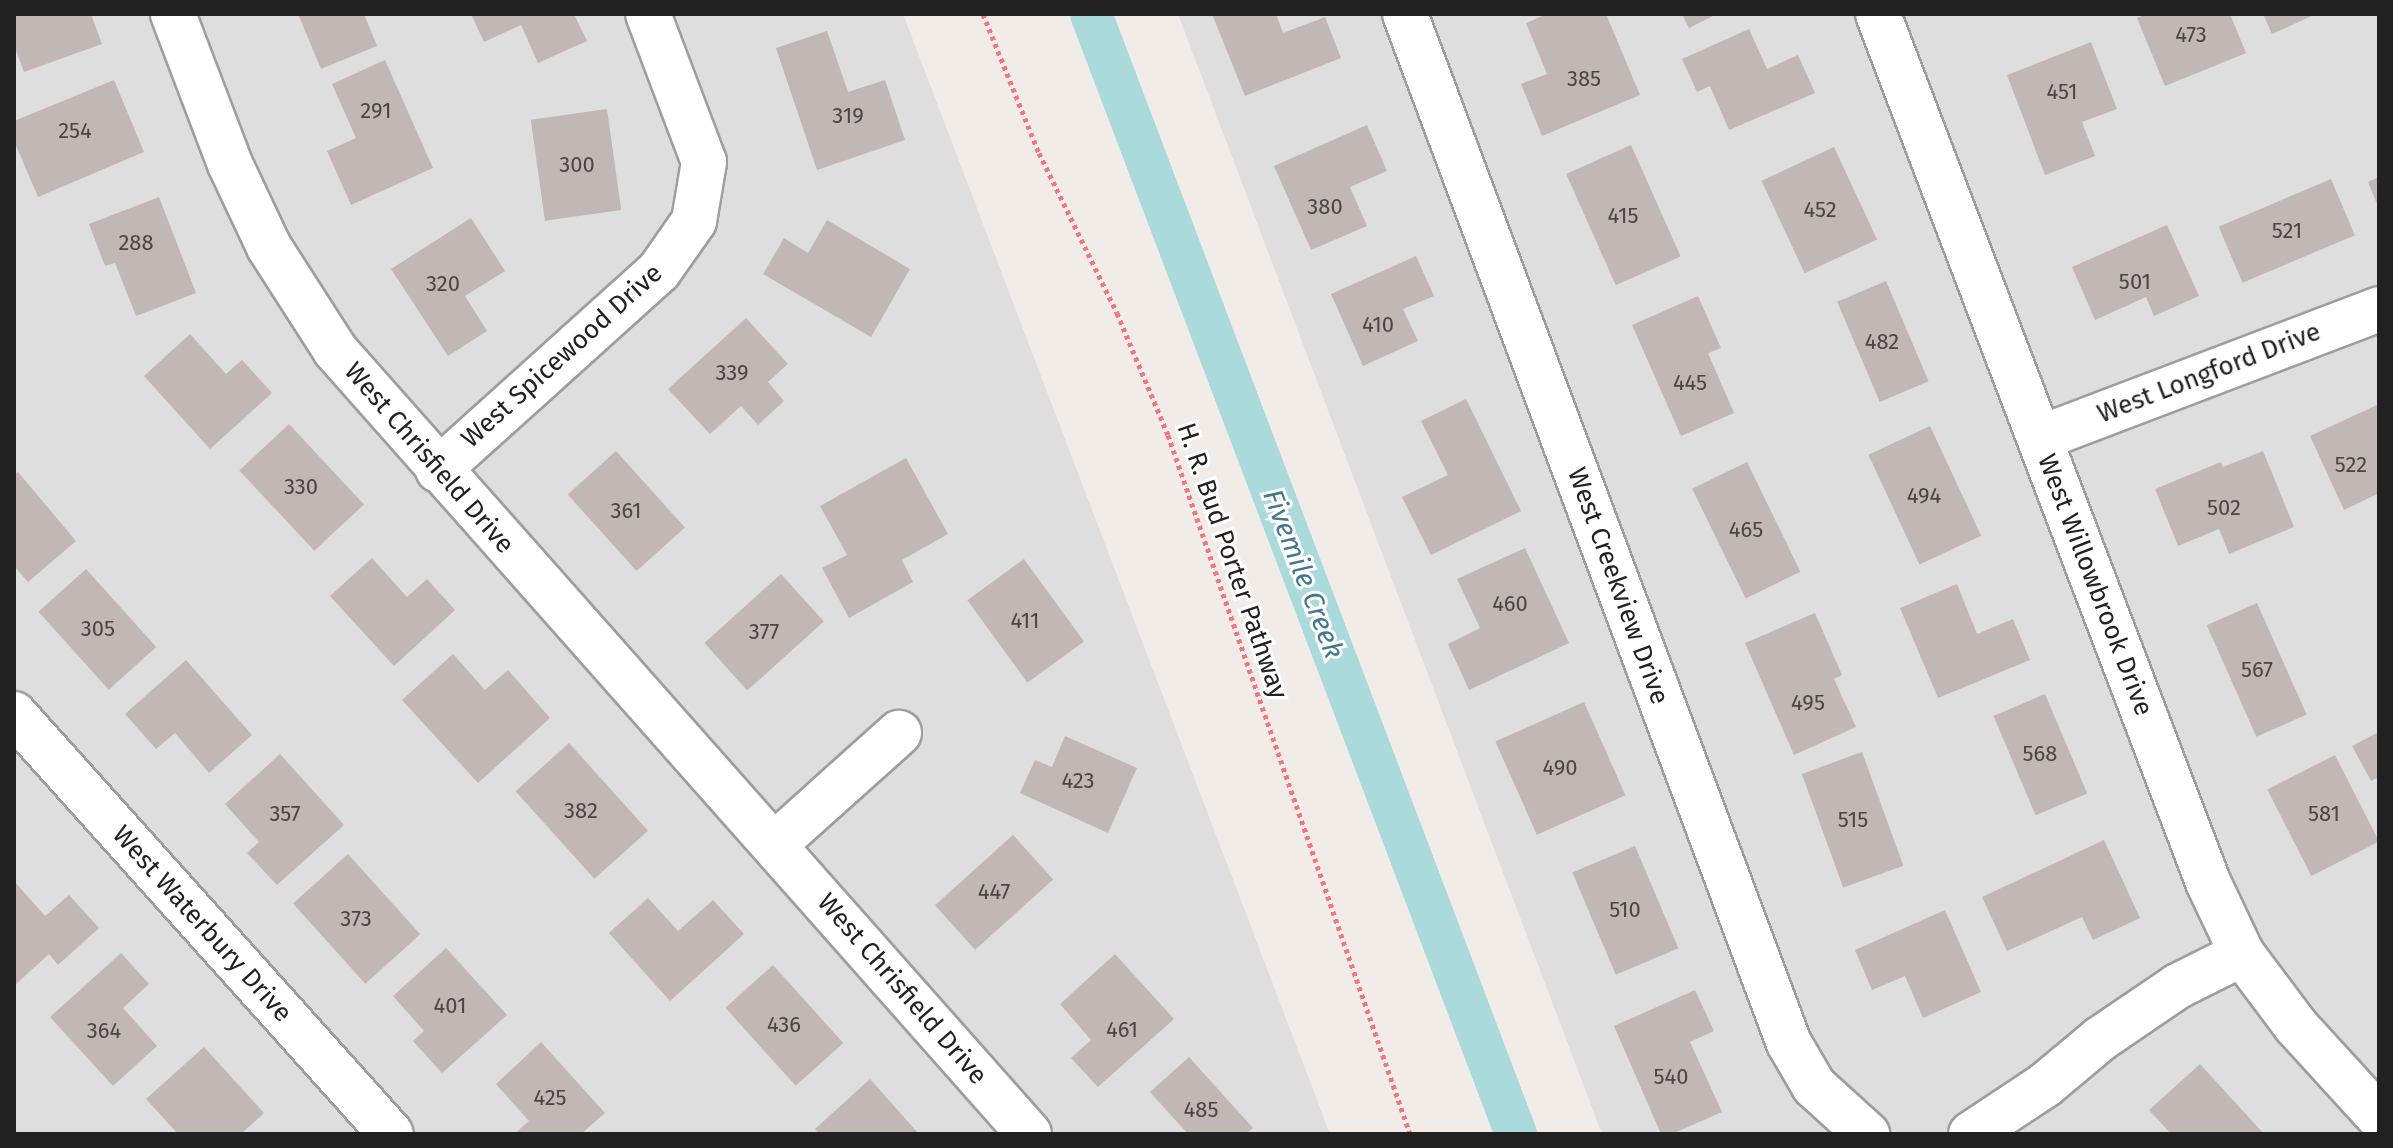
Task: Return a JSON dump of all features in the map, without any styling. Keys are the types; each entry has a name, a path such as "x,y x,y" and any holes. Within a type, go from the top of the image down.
{"street":[{"name":"West Chrisfield Drive","path":"173,14 230,164 292,287 335,350 438,470 1029,1134"},
{"name":"West Spicewood Drive","path":"438,470 659,271 694,221 704,162 648,14"},
{"name":"West Creekview Drive","path":"1405,14 1789,1043 1814,1086 1867,1134"},
{"name":"West Willowbrook Drive","path":"1881,15 2208,882 2242,954 2296,1026 2379,1117"},
{"name":"West Longford Drive","path":"2040,438 2379,309"},
{"name":"West Waterbury Drive","path":"14,714 391,1134"},
{"path":"774,845 899,733"},
{"path":"1971,1134 2045,1085 2100,1039 2178,986 2242,954"}],"path":[{"name":"H. R. Bud Porter Pathway","path":"983,14 1039,153 1117,313 1168,435 1410,1134"}],"shaded area":[{"path":"14,14 903,14 1330,1134 14,1134"},
{"path":"1178,14 2379,14 2379,1134 1602,1134"}],"building":[{"path":"14,14 91,14 102,44 24,72 14,45"},
{"path":"298,14 364,14 377,46 321,69"},
{"path":"471,14 574,14 587,41 538,63 521,25 484,42"},
{"path":"1212,14 1276,14 1283,33 1325,17 1341,58 1245,96"},
{"path":"1547,14 1606,14 1640,95 1542,136 1521,84 1547,74 1526,23"},
{"path":"1682,14 1717,14 1689,28"},
{"path":"2146,14 2230,14 2246,53 2165,86 2137,18"},
{"path":"2263,14 2316,14 2272,34"},
{"path":"1749,29 1767,69 1798,55 1815,93 1729,130 1710,86 1697,92 1682,59"},
{"path":"827,31 848,92 885,80 905,140 817,170 776,48"},
{"path":"2091,42 2117,109 2082,122 2095,156 2045,175 2007,75"},
{"path":"385,60 433,168 351,205 327,151 356,138 332,84"},
{"path":"114,80 144,152 38,197 14,141 14,121"},
{"path":"607,109 621,210 545,221 531,120"},
{"path":"1367,125 1387,171 1350,187 1367,226 1311,250 1274,166"},
{"path":"1631,145 1681,256 1616,285 1566,174"},
{"path":"1834,147 1877,239 1805,273 1761,181"},
{"path":"2379,177 2379,209 2368,182"},
{"path":"2331,179 2355,235 2243,283 2219,227"},
{"path":"159,197 196,293 136,316 115,263 105,266 89,224"},
{"path":"471,218 505,271 465,296 487,331 448,356 391,269"},
{"path":"827,220 910,269 871,337 763,274 784,238 808,253"},
{"path":"2167,225 2199,296 2154,316 2146,297 2095,320 2072,267"},
{"path":"1416,256 1434,296 1403,309 1418,341 1363,366 1331,294"},
{"path":"1886,281 1929,381 1880,402 1837,302"},
{"path":"1698,296 1721,348 1708,353 1734,413 1681,436 1632,325"},
{"path":"746,318 788,364 768,382 784,401 758,425 741,406 710,434 668,389"},
{"path":"190,334 226,374 242,360 272,393 210,449 144,376"},
{"path":"1466,399 1521,511 1431,555 1402,497 1448,475 1421,421"},
{"path":"2379,404 2379,493 2344,510 2310,436"},
{"path":"289,424 364,504 314,551 239,470"},
{"path":"1930,426 1981,536 1920,564 1868,455"},
{"path":"616,451 685,528 637,571 568,494"},
{"path":"2263,451 2294,527 2229,554 2219,529 2178,546 2155,489 2221,462 2223,467"},
{"path":"906,458 948,534 902,560 913,582 849,618 822,568 847,555 820,506"},
{"path":"1747,462 1800,572 1746,598 1692,489"},
{"path":"18,472 76,541 28,582 14,566 14,475"},
{"path":"1525,548 1569,643 1469,690 1448,644 1480,628 1457,579"},
{"path":"372,558 407,597 427,579 455,610 394,666 330,596"},
{"path":"1024,559 1084,642 1027,683 967,600"},
{"path":"86,569 156,647 109,690 38,612"},
{"path":"781,574 824,622 747,690 704,643"},
{"path":"1957,584 1977,634 2013,619 2030,660 1938,698 1900,608"},
{"path":"2257,603 2307,714 2256,737 2207,625"},
{"path":"1815,613 1842,675 1834,679 1856,727 1794,755 1745,643"},
{"path":"453,654 485,690 508,670 550,718 478,783 402,700"},
{"path":"186,660 252,735 209,773 175,733 156,749 125,714"},
{"path":"2045,694 2087,793 2036,815 1993,716"},
{"path":"1584,702 1625,795 1537,835 1495,741"},
{"path":"2379,732 2379,777 2371,781 2352,746"},
{"path":"1065,736 1137,768 1108,833 1020,793 1035,760 1052,767"},
{"path":"569,743 648,831 594,879 515,791"},
{"path":"1862,752 1903,866 1843,888 1802,774"},
{"path":"280,754 344,825 277,885 247,853 259,842 225,804"},
{"path":"2335,755 2379,841 2311,876 2267,790"},
{"path":"1013,835 1053,880 975,950 935,905"},
{"path":"2104,840 2140,918 2093,940 2082,917 2007,951 1982,897"},
{"path":"1635,846 1678,948 1616,975 1572,873"},
{"path":"348,854 420,934 365,984 293,904"},
{"path":"14,881 45,916 69,895 99,928 58,965 49,954 14,986"},
{"path":"648,898 678,931 713,900 744,934 670,1001 609,933"},
{"path":"1945,910 1981,992 1923,1018 1905,976 1872,990 1855,950"},
{"path":"446,948 507,1015 442,1073 413,1041 424,1031 393,996"},
{"path":"121,953 149,984 123,1008 157,1046 113,1086 50,1017"},
{"path":"1115,954 1174,1019 1098,1087 1071,1058 1091,1040 1060,1004"},
{"path":"773,965 843,1043 796,1086 725,1008"},
{"path":"1695,990 1714,1031 1690,1042 1722,1112 1672,1134 1661,1134 1614,1026"},
{"path":"541,1042 605,1113 581,1134 514,1134 529,1121 496,1084"},
{"path":"204,1047 264,1113 241,1134 178,1134 146,1099"},
{"path":"1189,1057 1253,1128 1246,1134 1188,1134 1150,1092"},
{"path":"2200,1064 2264,1134 2171,1134 2149,1110"},
{"path":"870,1079 919,1134 819,1134 815,1129"}],"waterway":[{"name":"Fivemile Creek","path":"1091,14 1516,1134"}]}
